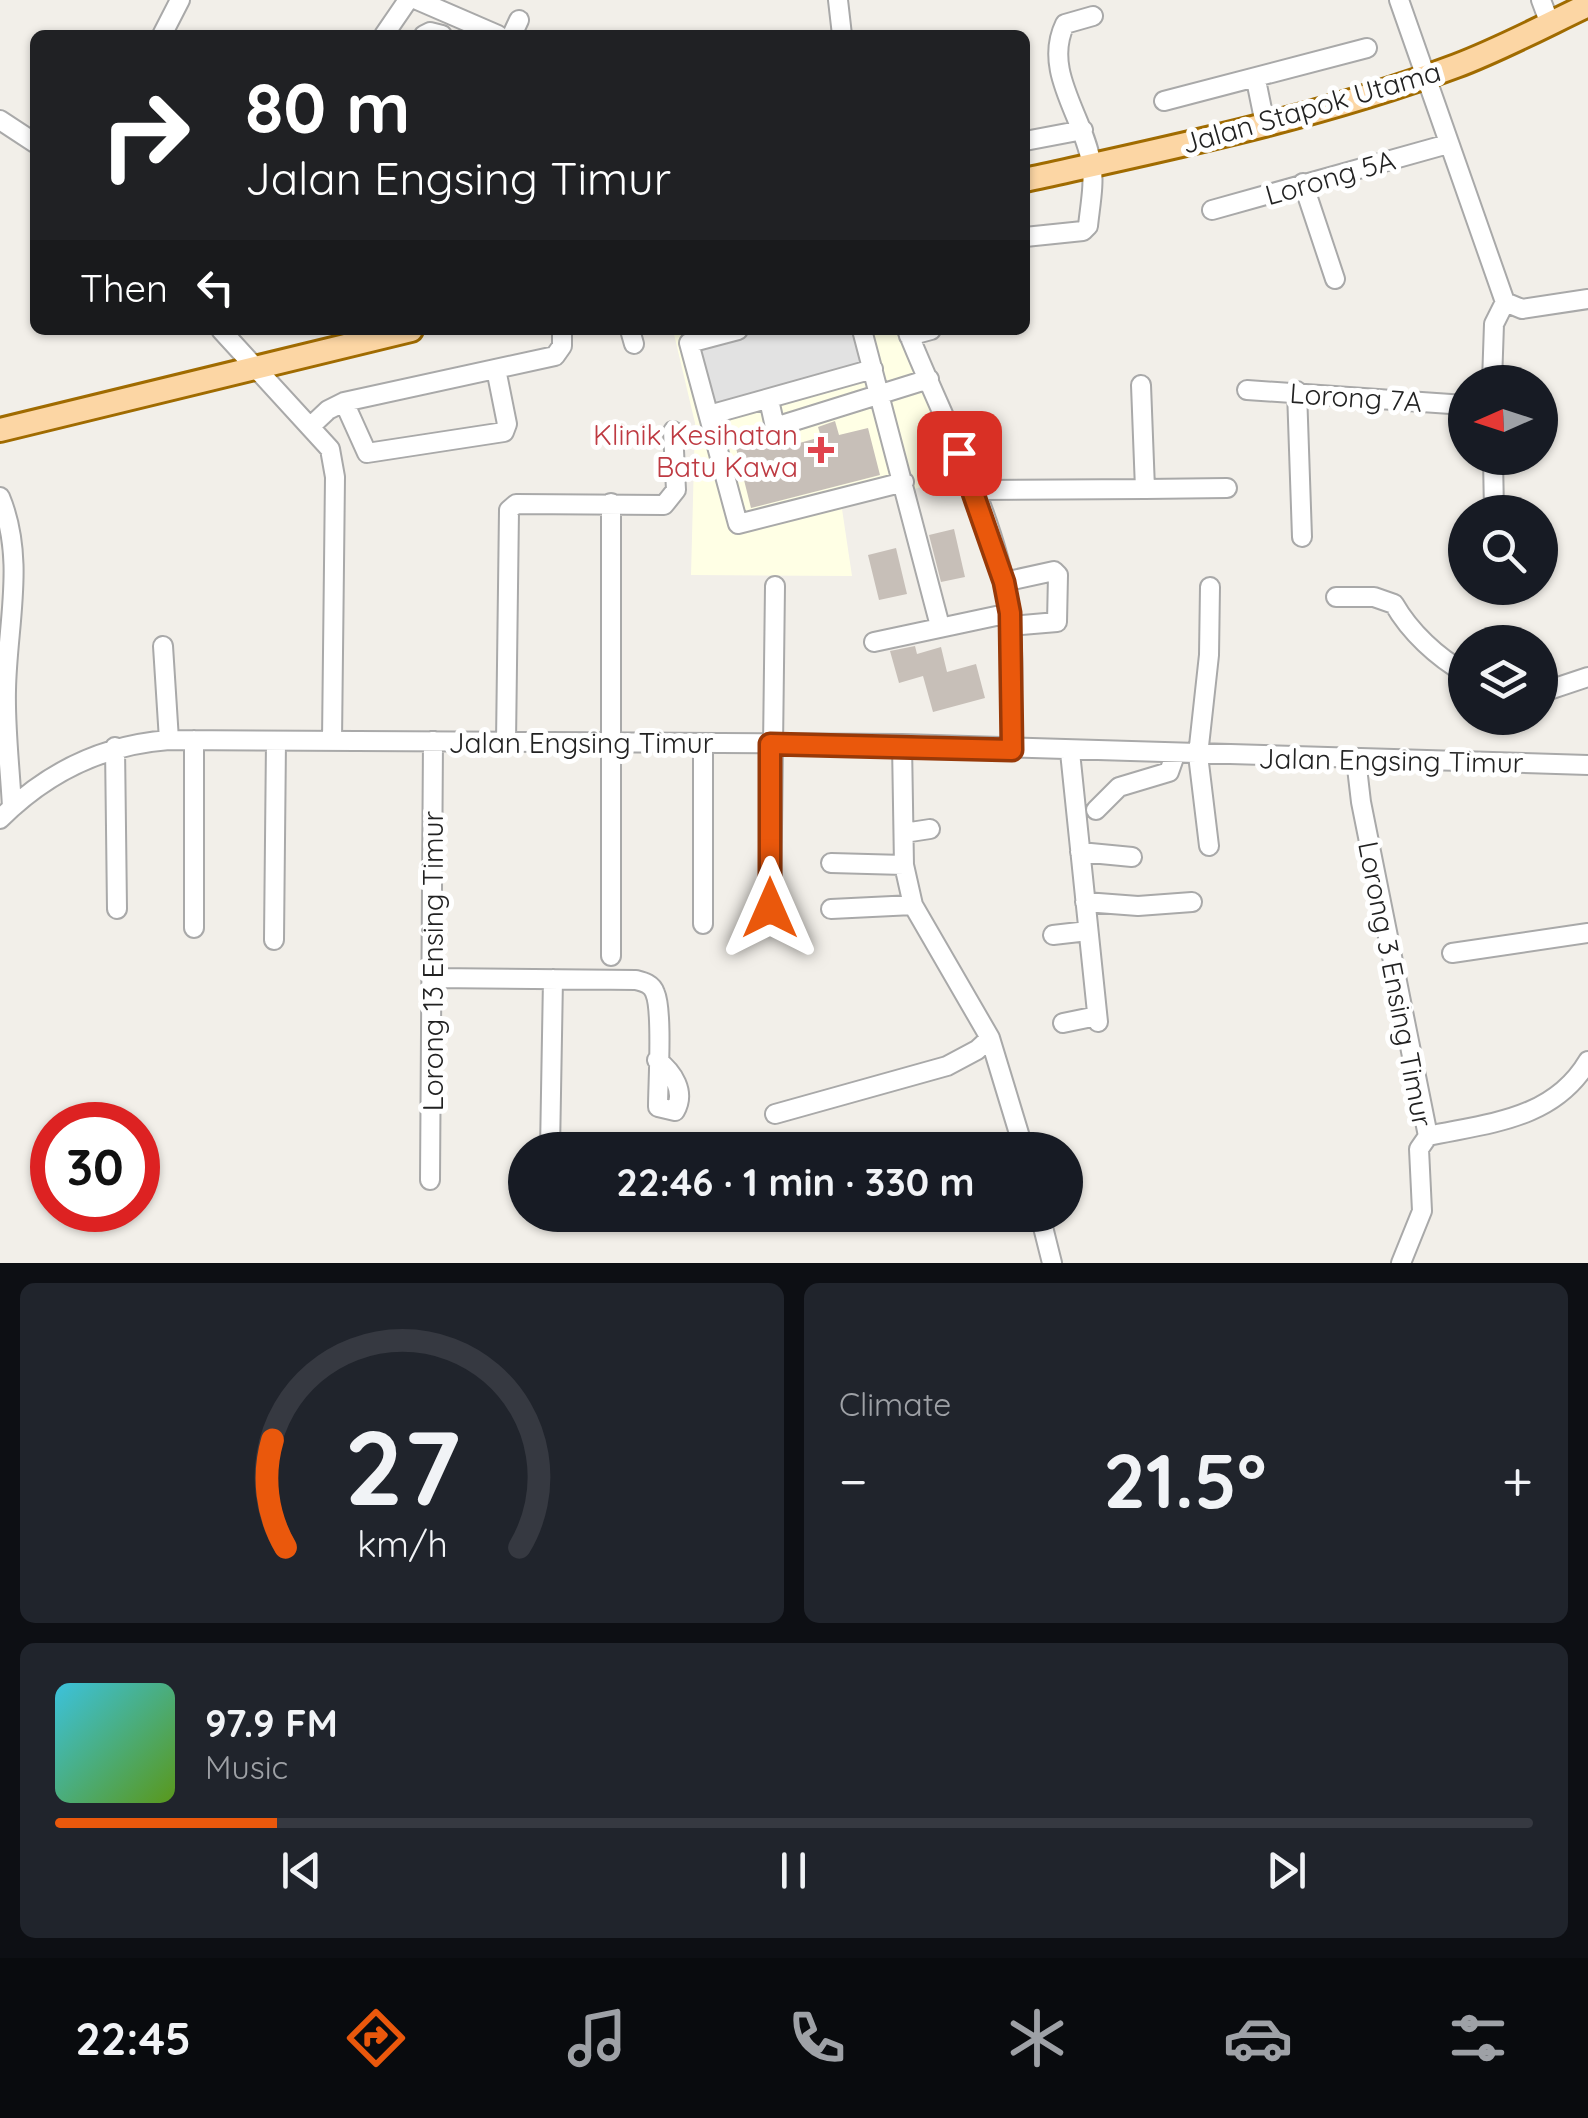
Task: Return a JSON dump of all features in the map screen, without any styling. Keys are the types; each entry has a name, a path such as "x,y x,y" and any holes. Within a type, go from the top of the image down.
{"main road":[{"name":"Jalan Stapok Utama","path":"1030,179 1265,124 1427,76 1508,45 1588,5"},
{"path":"0,430 391,335"}],"street":[{"path":"165,30 180,0"},
{"path":"387,30 408,0"},
{"path":"417,0 486,30"},
{"path":"838,0 841,30"},
{"path":"1399,0 1505,302 1494,324 1493,365"},
{"path":"1541,0 1550,24"},
{"path":"1030,237 1083,231 1088,226 1092,165 1083,130 1067,102 1059,36 1065,24 1094,16"},
{"path":"1164,101 1367,48"},
{"path":"1256,80 1265,124"},
{"path":"0,120 30,141"},
{"path":"1030,140 1083,130"},
{"name":"Lorong 5A","path":"1212,210 1448,144"},
{"path":"1303,184 1334,279"},
{"path":"1505,302 1522,308 1588,298"},
{"path":"225,335 330,448 335,476 332,741"},
{"path":"311,426 344,402 559,354 561,335"},
{"path":"719,335 688,343 738,524 904,482"},
{"path":"863,335 940,626"},
{"path":"909,335 974,490 1004,582 1010,620 1012,750"},
{"path":"344,402 368,453 504,432 507,424 496,369"},
{"path":"709,416 873,369"},
{"path":"769,400 775,427 929,380"},
{"path":"1141,385 1145,489"},
{"name":"Lorong 7A","path":"1248,390 1448,404"},
{"path":"1297,391 1302,537"},
{"path":"506,742 509,510 516,504 664,505 673,498 673,430"},
{"path":"974,490 1227,488"},
{"path":"0,496 12,532 15,565 6,694 6,813"},
{"path":"611,503 611,956"},
{"path":"874,642 940,626 1010,620 1057,622 1058,575 1054,572 1004,582"},
{"path":"770,908 775,586"},
{"path":"1209,846 1198,756 1209,655 1210,587"},
{"path":"1336,597 1374,597 1394,604 1404,621 1448,664"},
{"path":"163,646 168,740"},
{"path":"1558,687 1588,677"},
{"name":"Jalan Engsing Timur","path":"6,813 73,764 116,748 168,740 902,744 1588,765"},
{"path":"194,740 194,928"},
{"path":"274,940 276,740"},
{"name":"Lorong 13 Ensing Timur","path":"430,1180 433,742"},
{"path":"703,743 703,924"},
{"path":"902,744 904,865 913,905 990,1038 1019,1132"},
{"path":"116,748 118,909"},
{"path":"1064,1023 1098,1019 1070,752"},
{"path":"1096,810 1119,787 1169,772 1175,755"},
{"name":"Lorong 3 Ensing Timur","path":"1356,759 1361,802 1428,1136 1418,1150 1422,1212 1401,1263"},
{"path":"904,833 930,829"},
{"path":"1080,852 1132,857"},
{"path":"831,863 904,865"},
{"path":"1085,902 1115,901 1138,906 1192,902"},
{"path":"831,909 913,905"},
{"path":"1052,935 1088,931"},
{"path":"1452,952 1588,933"},
{"path":"433,978 636,980 649,984 656,994 657,1060"},
{"path":"550,1132 553,979"},
{"path":"775,1114 947,1066 978,1050 990,1038"},
{"path":"1428,1136 1528,1114 1576,1078 1588,1061"},
{"path":"1044,1232 1052,1263"}],"shaded area":[{"name":"Klinik Kesihatan Batu Kawa","path":"674,335 902,335 958,477 842,509 852,576 691,575 695,423"},
{"path":"718,335 864,335 873,369 709,415 689,343"}],"building":[{"path":"835,421 839,435 868,428 880,475 751,508 734,440 760,433 763,443 783,438 785,447 821,437 818,427"},
{"path":"954,529 965,577 941,582 929,535"},
{"path":"896,548 907,594 879,600 868,555"},
{"path":"915,646 917,654 941,647 947,672 976,664 985,698 933,712 923,676 899,683 890,651"}],"place":[{"name":"Klinik Kesihatan Batu Kawa","path":"821,450"}],"route":[{"path":"770,908 770,744 902,744 1012,750 1010,613 1004,582 959,453"}]}
